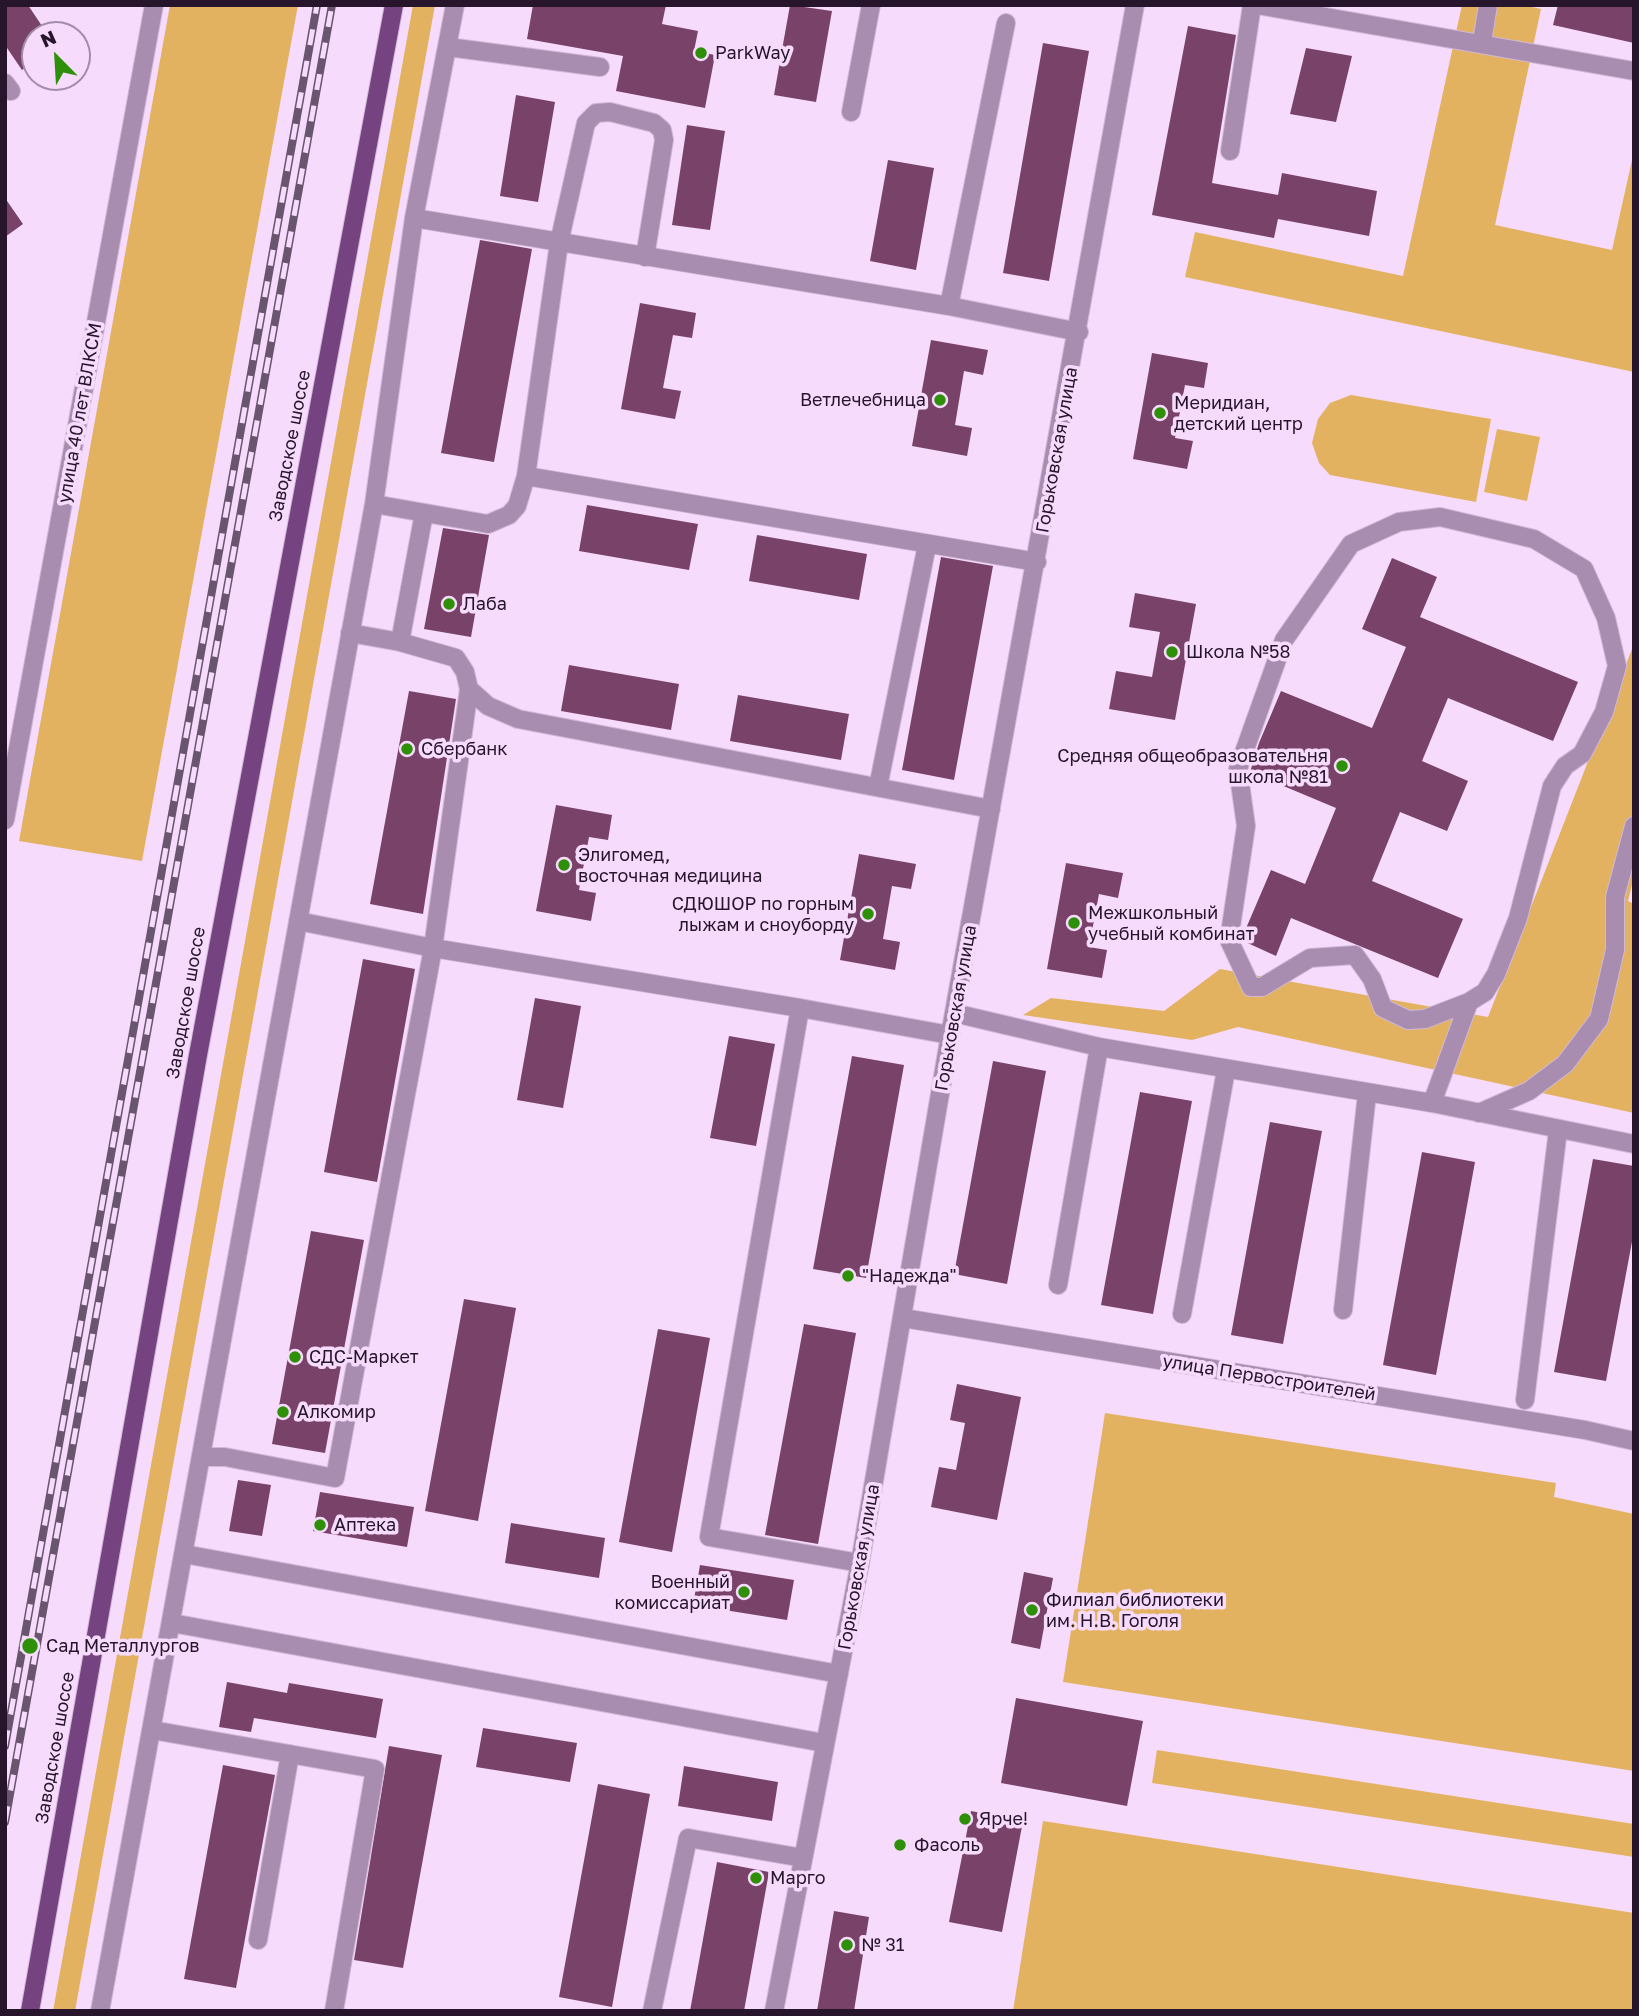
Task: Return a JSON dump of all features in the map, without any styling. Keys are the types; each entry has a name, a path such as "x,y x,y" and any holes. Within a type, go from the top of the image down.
{"main road":[{"name":"Заводское шоссе","path":"30,2011 200,1042 394,5"}],"street":[{"name":"улица 40 лет ВЛКСМ","path":"5,820 154,5"},
{"path":"100,2011 374,504 414,218 456,5"},
{"path":"851,112 871,5"},
{"name":"Горьковская улица","path":"774,2011 860,1563 950,1035 1079,332 1135,5"},
{"path":"1230,151 1255,5 1482,42 1634,71"},
{"path":"1482,42 1488,5"},
{"path":"949,306 1006,23"},
{"path":"448,47 600,67"},
{"path":"374,504 488,524 509,515 517,506 526,476 559,243 586,123 596,113 610,111 654,123 662,130 664,140 645,257"},
{"path":"414,218 949,306 1079,332"},
{"path":"526,476 1037,562"},
{"path":"400,642 424,513"},
{"path":"1432,1103 1469,1002 1485,992 1496,974 1518,919 1552,786 1565,766 1582,754 1604,712 1617,666 1606,618 1584,569 1534,539 1440,517 1399,522 1351,544 1284,640 1238,769 1246,826 1229,940 1251,987 1262,987 1310,958 1355,956 1373,978 1383,1008 1408,1020 1425,1019 1469,1002"},
{"path":"877,787 927,545"},
{"path":"202,1457 225,1457 335,1478 433,948 469,689 465,673 456,658 400,642 350,633"},
{"path":"469,689 488,706 518,719 991,809"},
{"path":"1479,1113 1529,1091 1566,1064 1599,1019 1615,950 1615,897 1634,826"},
{"path":"298,920 433,948 950,1035"},
{"path":"800,1008 709,1537 860,1563"},
{"path":"954,1013 1099,1047 1432,1103 1634,1144"},
{"path":"1058,1285 1099,1047"},
{"path":"1182,1314 1226,1070"},
{"path":"1343,1310 1367,1094"},
{"path":"1525,1400 1558,1130"},
{"name":"улица Первостроителей","path":"903,1318 1585,1430 1634,1441"},
{"path":"184,1553 839,1674"},
{"path":"172,1623 824,1743"},
{"path":"152,1730 375,1769 334,2011"},
{"path":"258,1940 290,1754"},
{"path":"652,2011 688,1838 803,1858"}],"shaded area":[{"path":"170,5 298,5 142,861 19,841"},
{"path":"413,5 435,5 75,2011 53,2011"},
{"path":"1462,5 1523,5 1541,9 1495,225 1612,250 1634,151 1634,372 1185,277 1195,232 1403,276"},
{"path":"1351,395 1491,419 1476,502 1330,475 1319,463 1312,443 1318,419 1330,403"},
{"path":"1497,429 1540,437 1527,501 1484,492"},
{"path":"1634,644 1634,877 1628,901 1634,904 1634,1113 1238,1027 1192,1040 1023,1015 1051,998 1164,1011 1220,969 1488,1017"},
{"path":"1105,1413 1556,1483 1554,1497 1634,1514 1634,1771 1063,1682"},
{"path":"1157,1750 1634,1824 1634,1857 1152,1783"},
{"path":"1043,1821 1634,1913 1634,2011 1013,2011"}],"building":[{"path":"5,5 28,5 39,21 21,21 21,69 5,45"},
{"path":"533,5 666,5 662,24 698,31 694,51 715,55 705,108 616,91 623,56 527,39"},
{"path":"790,5 832,11 816,102 774,95"},
{"path":"1558,5 1634,5 1634,43 1553,25"},
{"path":"1188,26 1236,35 1212,183 1278,195 1282,173 1377,191 1369,236 1278,219 1274,238 1152,215"},
{"path":"1043,43 1089,51 1049,281 1003,273"},
{"path":"1306,48 1352,56 1336,122 1290,114"},
{"path":"516,95 555,102 538,202 500,196"},
{"path":"687,125 725,131 710,230 672,225"},
{"path":"888,160 934,168 916,270 870,261"},
{"path":"5,198 23,224 5,237"},
{"path":"480,240 532,249 494,462 441,453"},
{"path":"640,303 696,313 692,338 673,335 663,388 681,391 675,419 621,409"},
{"name":"Ветлечебница","path":"931,340 988,350 983,375 964,371 955,425 972,428 967,456 912,446"},
{"name":"Меридиан, детский центр","path":"1152,353 1208,363 1204,388 1185,385 1175,438 1193,441 1187,469 1133,459"},
{"path":"587,505 698,524 689,570 579,551"},
{"path":"443,528 489,535 471,637 424,629"},
{"path":"757,535 867,554 859,600 749,581"},
{"path":"941,557 993,566 954,780 902,770"},
{"name":"Средняя общеобразовательня школа №81","path":"1392,558 1437,577 1420,617 1578,682 1553,741 1448,698 1422,761 1468,781 1447,831 1400,812 1372,881 1463,919 1438,978 1291,918 1276,956 1241,940 1271,870 1305,884 1336,808 1250,772 1259,743 1281,691 1372,728 1406,647 1362,629"},
{"name":"Школа №58","path":"1135,593 1196,604 1175,720 1109,709 1116,671 1152,677 1160,632 1129,627"},
{"path":"569,665 679,684 671,730 561,711"},
{"path":"409,691 456,699 423,914 370,904"},
{"path":"738,695 849,714 841,760 730,741"},
{"name":"Элигомед, восточная медицина","path":"556,805 612,815 608,840 589,837 579,890 596,893 591,921 536,911"},
{"name":"СДЮШОР по горным лыжам и сноуборду","path":"859,854 916,864 911,889 892,886 883,939 900,942 895,970 840,960"},
{"name":"Межшкольный учебный комбинат","path":"1066,863 1123,873 1118,898 1099,894 1089,947 1107,950 1102,978 1047,969"},
{"path":"363,959 415,969 377,1182 324,1172"},
{"path":"535,998 581,1006 563,1108 517,1100"},
{"path":"729,1036 775,1044 756,1146 710,1138"},
{"path":"852,1056 904,1065 866,1278 813,1269"},
{"path":"993,1061 1046,1071 1007,1284 954,1274"},
{"path":"1140,1092 1192,1101 1153,1314 1101,1305"},
{"path":"1270,1122 1322,1131 1283,1344 1231,1335"},
{"path":"1422,1152 1475,1162 1436,1375 1383,1365"},
{"path":"1593,1159 1634,1166 1634,1231 1606,1381 1554,1372"},
{"path":"311,1231 364,1240 325,1453 272,1444"},
{"path":"464,1299 516,1308 478,1521 425,1511"},
{"path":"804,1324 856,1333 818,1544 765,1535"},
{"path":"658,1329 710,1338 672,1552 619,1542"},
{"path":"957,1384 1021,1397 997,1520 931,1507 939,1467 956,1470 965,1423 950,1420"},
{"path":"238,1480 271,1485 262,1536 229,1531"},
{"path":"320,1492 414,1507 407,1547 313,1531"},
{"path":"511,1523 605,1538 599,1578 505,1563"},
{"name":"Военный комиссариат","path":"700,1565 794,1580 787,1620 693,1605"},
{"name":"Филиал библиотеки им. Н.В. Гоголя","path":"1024,1572 1053,1578 1040,1649 1011,1643"},
{"path":"227,1682 287,1693 289,1683 383,1699 376,1738 254,1718 251,1732 219,1727"},
{"path":"1016,1698 1143,1721 1127,1806 1001,1783"},
{"path":"483,1728 577,1743 570,1782 476,1767"},
{"path":"389,1746 442,1755 403,1968 354,1960"},
{"path":"223,1765 275,1775 236,1988 184,1979"},
{"path":"684,1766 778,1782 772,1821 678,1806"},
{"path":"598,1784 650,1794 612,2007 559,1997"},
{"path":"971,1811 1023,1821 1002,1932 949,1922"},
{"path":"717,1862 769,1872 744,2011 690,2011"},
{"path":"834,1911 869,1917 854,2011 817,2011"}],"railway":[{"path":"5,1746 317,5"},
{"path":"5,1822 332,5"}],"place":[{"name":"ParkWay","path":"701,53"},
{"name":"Ветлечебница","path":"940,400"},
{"name":"Меридиан, детский центр","path":"1160,413"},
{"name":"Лаба","path":"449,604"},
{"name":"Школа №58","path":"1172,652"},
{"name":"Сбербанк","path":"407,749"},
{"name":"Средняя общеобразовательня школа №81","path":"1342,766"},
{"name":"Элигомед, восточная медицина","path":"564,865"},
{"name":"СДЮШОР по горным лыжам и сноуборду","path":"868,914"},
{"name":"Межшкольный учебный комбинат","path":"1074,923"},
{"name":"\"Надежда\"","path":"848,1276"},
{"name":"СДС-Маркет","path":"295,1357"},
{"name":"Алкомир","path":"283,1412"},
{"name":"Аптека","path":"320,1525"},
{"name":"Военный комиссариат","path":"744,1592"},
{"name":"Филиал библиотеки им. Н.В. Гоголя","path":"1032,1610"},
{"name":"Сад Металлургов","path":"30,1646"},
{"name":"Ярче!","path":"965,1819"},
{"name":"Фасоль","path":"900,1845"},
{"name":"Марго","path":"756,1878"},
{"name":"№ 31","path":"847,1945"}]}
